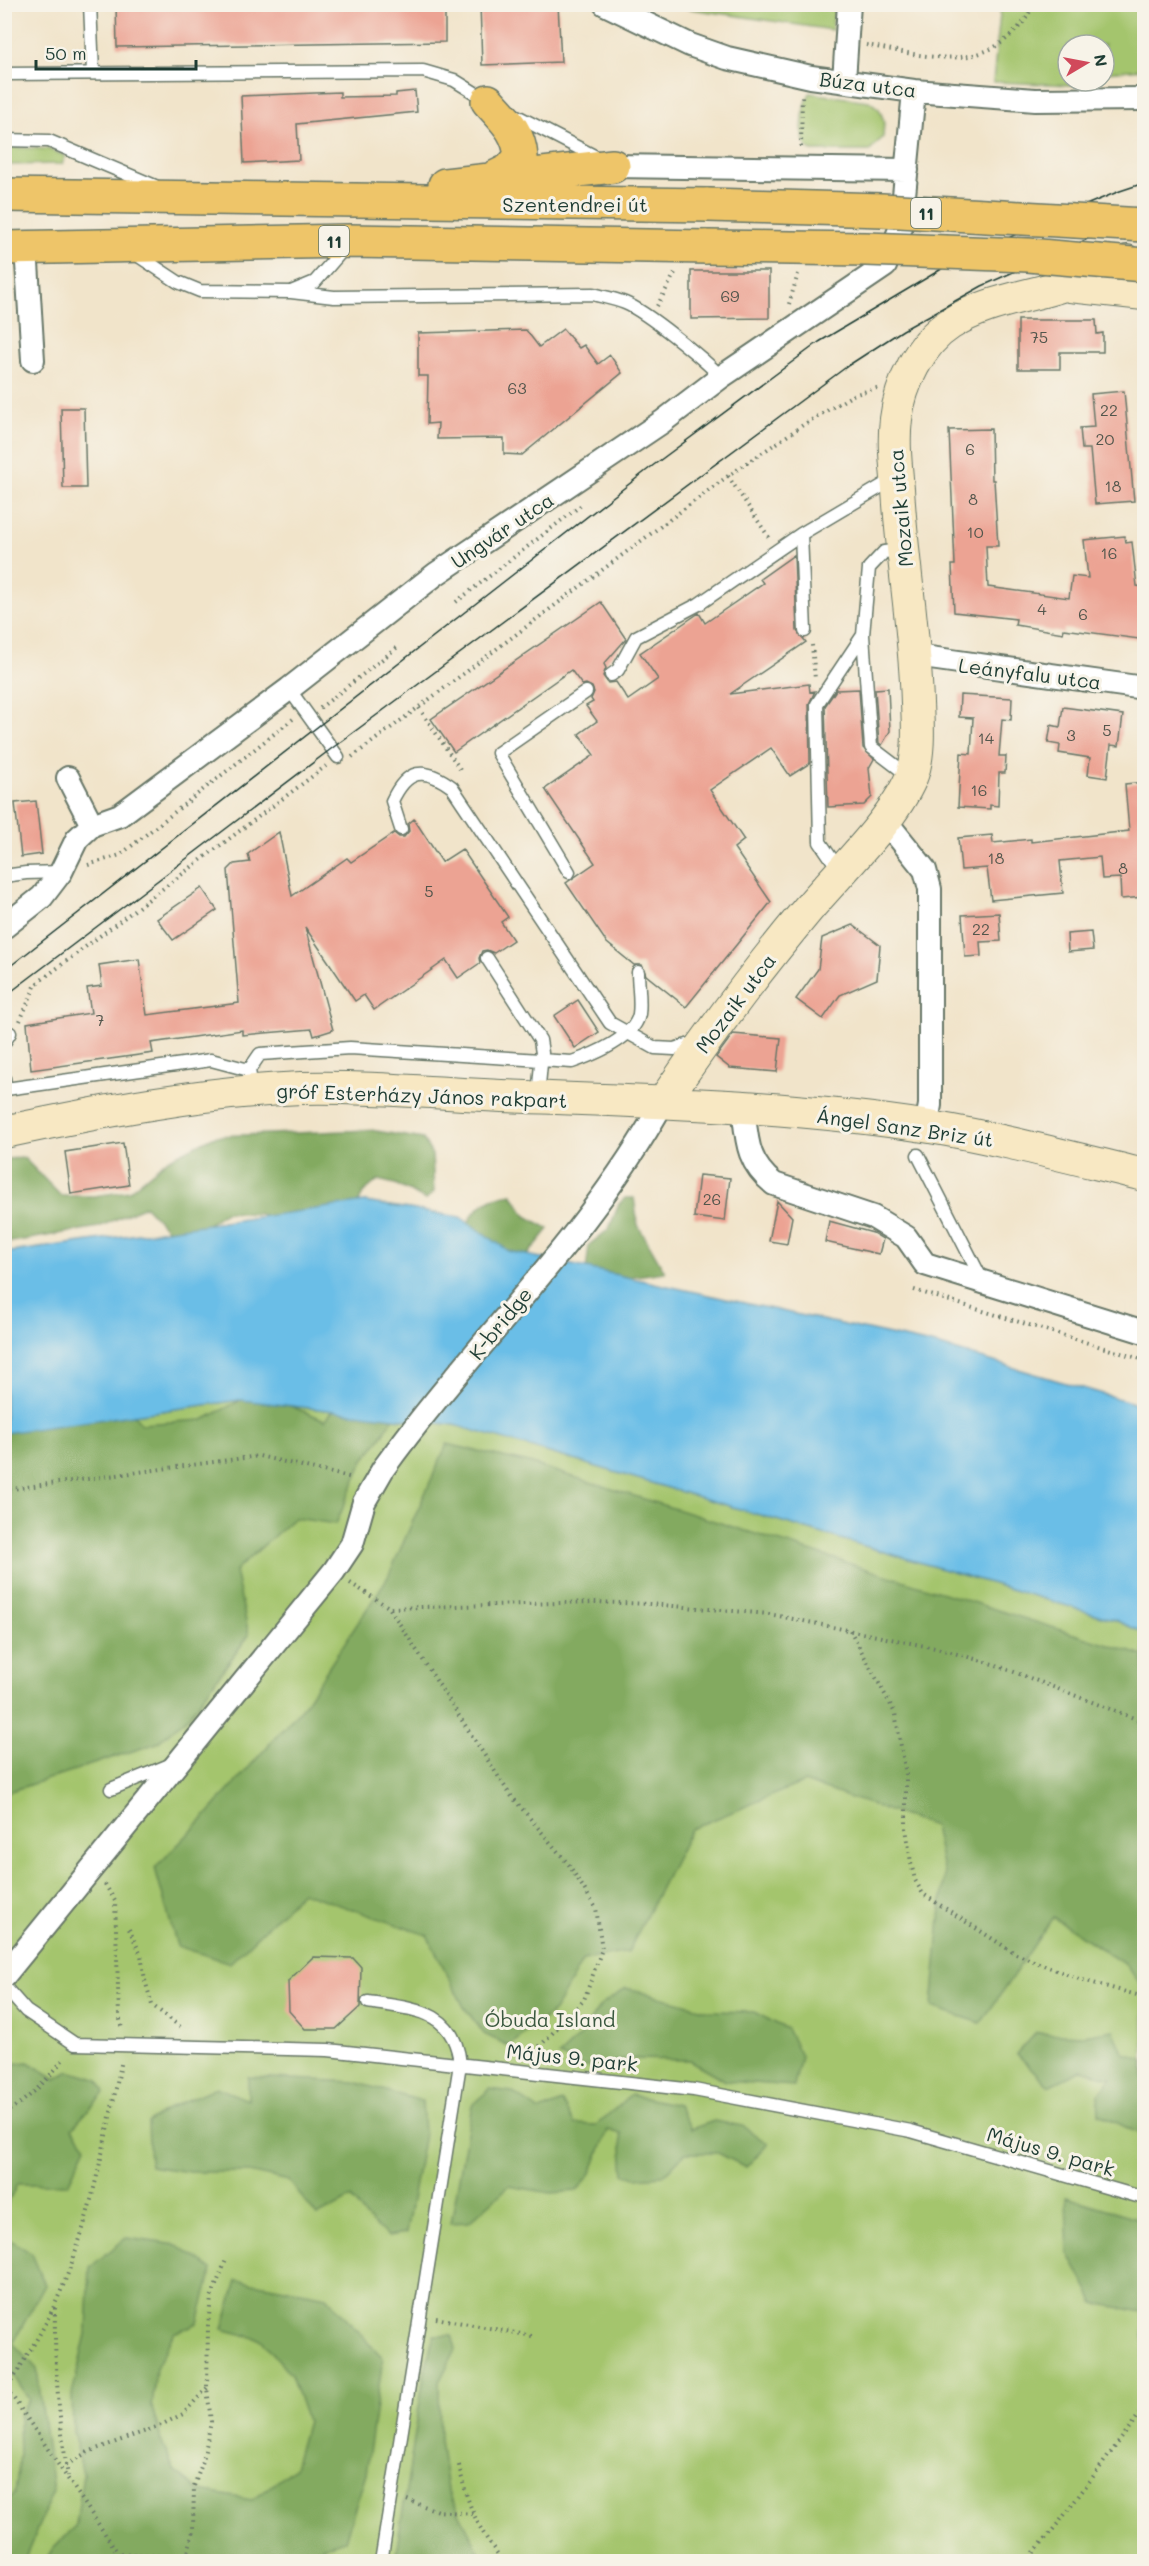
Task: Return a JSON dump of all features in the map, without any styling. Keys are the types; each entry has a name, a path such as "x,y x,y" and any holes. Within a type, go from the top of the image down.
{"main road":[{"path":"488,101 513,128 520,142 521,157 510,170 490,180"},
{"path":"415,202 443,186 613,166"},
{"name":"Szentendrei út","path":"4,195 708,205 882,210 1144,225"},
{"name":"Szentendrei út","path":"15,248 350,241 866,249 1028,255 1144,265"}],"street":[{"name":"Búza utca","path":"605,4 690,45 727,58 811,77 914,91 1035,100 1144,99"},
{"path":"844,81 849,4"},
{"name":"Ungvár utca","path":"4,927 42,897 61,872 77,839 92,825 120,815 289,690 436,574 662,422 721,377 885,266 901,227 914,91"},
{"name":"Szentendrei út","path":"613,166 907,170"},
{"path":"15,248 33,360"},
{"path":"1063,286 1144,254"},
{"path":"1063,286 1144,294"},
{"name":"Mozaik utca","path":"601,1198 644,1137 663,1102 707,1039 778,945 884,819 911,777 916,759 925,658 903,550 894,440 896,416 912,366 928,344 947,325 992,304 1063,286"},
{"name":"Leányfalu utca","path":"925,658 1144,688"},
{"path":"68,778 92,825"},
{"path":"884,819 926,870 930,890 930,1105 922,1141"},
{"name":"gróf Esterházy János rakpart","path":"4,1132 91,1113 170,1100 250,1081 337,1088 663,1102"},
{"name":"Ángel Sanz Briz út","path":"663,1102 744,1106 922,1141 986,1138 1144,1175"},
{"path":"744,1106 752,1161 762,1175 774,1184 873,1217 906,1237 925,1264 1144,1332"},
{"name":"K-bridge","path":"4,1976 182,1761 334,1571 352,1544 364,1502 399,1447 601,1198"}],"lane":[{"path":"90,4 93,72"},
{"path":"4,74 423,71 454,80 488,101 613,166"},
{"path":"4,140 49,141 176,196"},
{"path":"291,292 315,282 350,241"},
{"path":"126,247 178,282 200,291 291,292 346,297 593,294 627,304 712,367 721,377"},
{"path":"611,675 618,670 636,637 699,604 801,534 887,483 897,482"},
{"path":"801,534 805,631"},
{"path":"903,550 884,552 869,568 863,635 872,747 911,777"},
{"path":"840,871 820,842 817,704 863,635"},
{"path":"289,690 338,757"},
{"path":"569,872 498,753 586,692"},
{"path":"400,829 392,801 400,784 418,773 436,776 452,787 610,1023 655,1048 674,1049 707,1039"},
{"path":"4,876 61,872"},
{"path":"487,958 540,1040 542,1060 538,1098"},
{"path":"4,1078 6,1089 212,1060 250,1081 260,1054 350,1048 572,1062 591,1056 628,1034 639,1014 638,972"},
{"path":"922,1141 983,1282"},
{"path":"111,1788 182,1761"},
{"path":"4,1986 26,2011 75,2044"},
{"path":"368,2002 422,2010 440,2020 458,2046 460,2064 381,2562"},
{"name":"Május 9. park","path":"75,2044 125,2047 328,2050 694,2090 911,2131 1144,2198"}],"path":[{"path":"846,42 950,58 976,56 1005,41 1029,17 1032,4"},
{"path":"800,167 802,88 811,77"},
{"path":"650,319 678,267"},
{"path":"7,1038 20,1023 36,984 338,757 343,764 728,476 803,425 853,395 879,387 905,387"},
{"path":"728,476 777,549"},
{"path":"456,602 588,500"},
{"path":"805,631 812,638 817,704"},
{"path":"61,872 120,855 295,717 306,715 399,646"},
{"path":"914,1290 1144,1360"},
{"path":"4,1490 260,1456 374,1483"},
{"path":"334,1571 390,1608 509,1793 569,1865 596,1908 602,1949 584,2000 542,2044 510,2070"},
{"path":"390,1608 592,1602 650,1604 769,1614 940,1649 996,1665 1144,1722"},
{"path":"849,1629 895,1713 906,1774 906,1828 911,1863 915,1880 923,1894 1016,1954 1078,1979 1144,1997"},
{"path":"99,1862 105,1884 115,1901 119,2015 125,2047 88,2210 65,2281 40,2336 5,2387 124,2562"},
{"path":"129,1929 141,1955 145,1980 153,2005 193,2037 201,2048"},
{"path":"4,2113 19,2105 43,2085 75,2044"},
{"path":"187,2557 193,2531 194,2486 203,2461 211,2422 207,2388 208,2325 212,2298 225,2260"},
{"path":"55,2304 57,2392 68,2477"},
{"path":"420,2314 532,2336"},
{"path":"66,2465 88,2452 158,2427 183,2414 207,2388"},
{"path":"1026,2562 1060,2521 1144,2408"},
{"path":"459,2465 466,2499 488,2542 504,2562"},
{"path":"392,2497 438,2511 474,2514"},
{"path":"106,2562 119,2553 252,2562"}],"green space":[{"path":"658,4 835,4 835,5 832,30"},
{"path":"1001,5 1144,5 1144,69 1116,71 1116,33 1056,33 1056,84 993,82"},
{"path":"810,93 869,101 879,109 884,121 883,137 870,151 812,151 807,147 802,133 803,115"},
{"path":"5,147 48,149 66,156 62,164 5,165"},
{"path":"371,1130 423,1139 432,1155 434,1192 426,1200 395,1184 378,1180 364,1192 346,1225 311,1233 260,1214 225,1212 181,1244 145,1206 99,1227 5,1243 5,1159 24,1158 61,1196 94,1196 129,1191 168,1159 215,1136"},
{"path":"512,1194 526,1216 549,1229 521,1263 464,1235 470,1218 480,1206 494,1198"},
{"path":"625,1198 634,1198 638,1225 665,1272 607,1280 586,1271 589,1245 609,1229 619,1204"},
{"path":"118,1390 141,1424 203,1420 256,1392 325,1420 339,1403 401,1405 383,1435 363,1461 336,1524 294,1518 235,1571 249,1635 189,1716 157,1743 5,1793 5,1412"},
{"name":"Óbuda Island","path":"240,1400 455,1425 1115,1620 1144,1633 1144,2561 5,2561 4,1433"},
{"path":"447,1444 529,1463 1144,1656 1144,1989 1127,1966 1053,1917 981,2023 932,2007 944,1874 934,1826 804,1782 691,1829 628,1952 583,1960 554,2011 509,2046 484,2034 464,2007 427,1935 302,1892 230,1963 177,1946 155,1868 205,1817 304,1705 388,1577"},
{"path":"626,1988 711,2011 754,2012 787,2029 801,2056 794,2086 726,2081 689,2060 630,2059 586,2067 559,2056 580,2036 600,2006"},
{"path":"1113,2030 1124,2054 1144,2060 1144,2136 1099,2114 1098,2094 1112,2078 1082,2070 1049,2086 1017,2054 1036,2033 1084,2035"},
{"path":"28,2062 56,2079 69,2071 99,2080 105,2092 72,2128 86,2146 68,2184 17,2184 5,2210 5,2065"},
{"path":"248,2077 354,2082 422,2101 424,2134 406,2233 388,2236 367,2219 351,2198 317,2216 289,2181 249,2172 190,2172 150,2166 148,2122 169,2108 216,2087 248,2100"},
{"path":"490,2089 512,2092 540,2111 562,2102 574,2124 596,2125 631,2095 678,2105 691,2129 714,2121 743,2126 768,2144 746,2167 718,2153 685,2153 663,2176 635,2178 624,2174 621,2134 608,2130 591,2173 577,2191 551,2193 509,2186 469,2222 451,2223 472,2105"},
{"path":"1066,2197 1144,2220 1144,2364 1143,2312 1095,2303 1068,2253"},
{"path":"5,2236 32,2254 45,2285 13,2343 37,2369 53,2491 24,2561 5,2561 5,2503 15,2493 20,2455 19,2416 29,2400 5,2362"},
{"path":"126,2238 177,2245 212,2269 198,2323 174,2333 156,2368 152,2407 162,2443 175,2472 200,2491 252,2500 294,2468 307,2421 291,2375 262,2340 223,2329 237,2280 327,2297 383,2358 366,2473 345,2540 322,2547 326,2561 45,2561 53,2548 76,2525 83,2474 73,2431 72,2395 87,2330 90,2267"},
{"path":"434,2335 452,2335 456,2349 439,2382 440,2440 447,2490 484,2561 395,2561 425,2369"}],"water":[{"path":"365,1202 460,1217 509,1251 940,1346 1144,1406 1144,1633 1115,1620 455,1425 240,1400 5,1433 4,1253"}],"building":[{"path":"116,4 445,4 445,42 117,47"},
{"path":"480,4 558,4 561,62 482,65"},
{"path":"415,91 417,112 297,124 299,160 244,163 241,96 340,92 340,97 396,96 396,93"},
{"path":"691,271 769,271 769,318 691,319"},
{"path":"1018,320 1096,320 1097,334 1103,333 1103,352 1060,352 1060,369 1018,369"},
{"path":"563,329 579,348 584,345 598,364 610,355 622,373 522,455 504,454 504,438 437,439 438,423 427,424 428,376 418,376 418,333 526,330 539,347"},
{"path":"1124,391 1134,501 1095,504 1090,449 1082,449 1080,428 1094,427 1091,394"},
{"path":"61,408 84,408 86,488 63,488"},
{"path":"991,429 992,480 994,480 998,546 986,546 988,587 1069,598 1072,576 1088,578 1084,540 1125,536 1126,543 1132,542 1137,586 1144,587 1139,639 1064,629 1063,633 1015,625 1016,619 954,612 952,565 955,565 949,430"},
{"path":"794,555 797,631 806,642 730,694 809,684 810,692 815,691 809,704 810,763 790,776 771,748 710,790 744,840 734,848 771,902 686,1007 646,975 642,965 634,965 607,943 566,883 595,863 545,789 594,755 579,734 597,721 586,706 593,702 592,687 582,685 571,670 454,752 431,719 601,602 626,639 604,664 606,668 603,676 608,683 616,682 628,700 658,679 640,653 699,613 705,623 763,583 760,579"},
{"path":"888,688 890,731 882,745 879,743 875,689"},
{"path":"859,689 863,748 874,759 869,768 872,797 864,805 828,807 825,706 836,690"},
{"path":"960,695 1012,698 1011,720 1002,719 999,756 1006,756 1005,773 999,773 998,806 990,805 990,809 958,807 961,753 971,754 973,718 959,717"},
{"path":"1063,707 1123,715 1119,746 1111,745 1107,778 1088,775 1090,758 1059,753 1060,745 1048,743 1051,725 1060,727"},
{"path":"1144,782 1144,897 1121,899 1120,878 1102,879 1100,857 1060,861 1063,893 991,900 987,868 961,870 958,838 992,835 993,843 1031,839 1031,842 1129,831 1125,784"},
{"path":"36,801 42,854 21,857 15,803"},
{"path":"414,819 442,862 462,849 508,917 501,922 513,940 494,953 487,950 482,951 479,958 480,963 458,978 446,960 374,1010 364,995 355,1001 305,927 333,1030 314,1036 312,1029 242,1035 242,1030 151,1043 153,1053 31,1070 27,1023 91,1013 87,988 102,986 99,965 139,959 147,1015 239,1003 228,870 234,864 250,862 248,854 279,832 292,896 347,858 351,862 394,833 399,837 404,837 409,831 408,824"},
{"path":"202,888 217,910 173,940 157,919"},
{"path":"999,913 1001,941 980,942 981,956 965,957 962,915"},
{"path":"853,925 880,945 877,979 840,995 823,1019 796,999 818,969 822,938"},
{"path":"1091,932 1093,950 1068,952 1067,934"},
{"path":"578,1000 599,1032 575,1048 554,1016"},
{"path":"733,1034 781,1038 777,1072 730,1068 716,1057"},
{"path":"123,1143 129,1185 71,1194 65,1152"},
{"path":"699,1175 730,1178 725,1221 694,1217"},
{"path":"777,1201 792,1217 787,1244 769,1241"},
{"path":"829,1221 873,1233 883,1239 879,1254 825,1242"},
{"path":"313,1957 353,1958 361,1967 360,2007 336,2029 305,2029 289,2011 288,1981"}],"tram line":[{"path":"4,971 651,467 819,342 945,267 1032,227 1144,183"},
{"path":"4,997 331,749 849,365 903,330 982,286 1144,214"}]}
